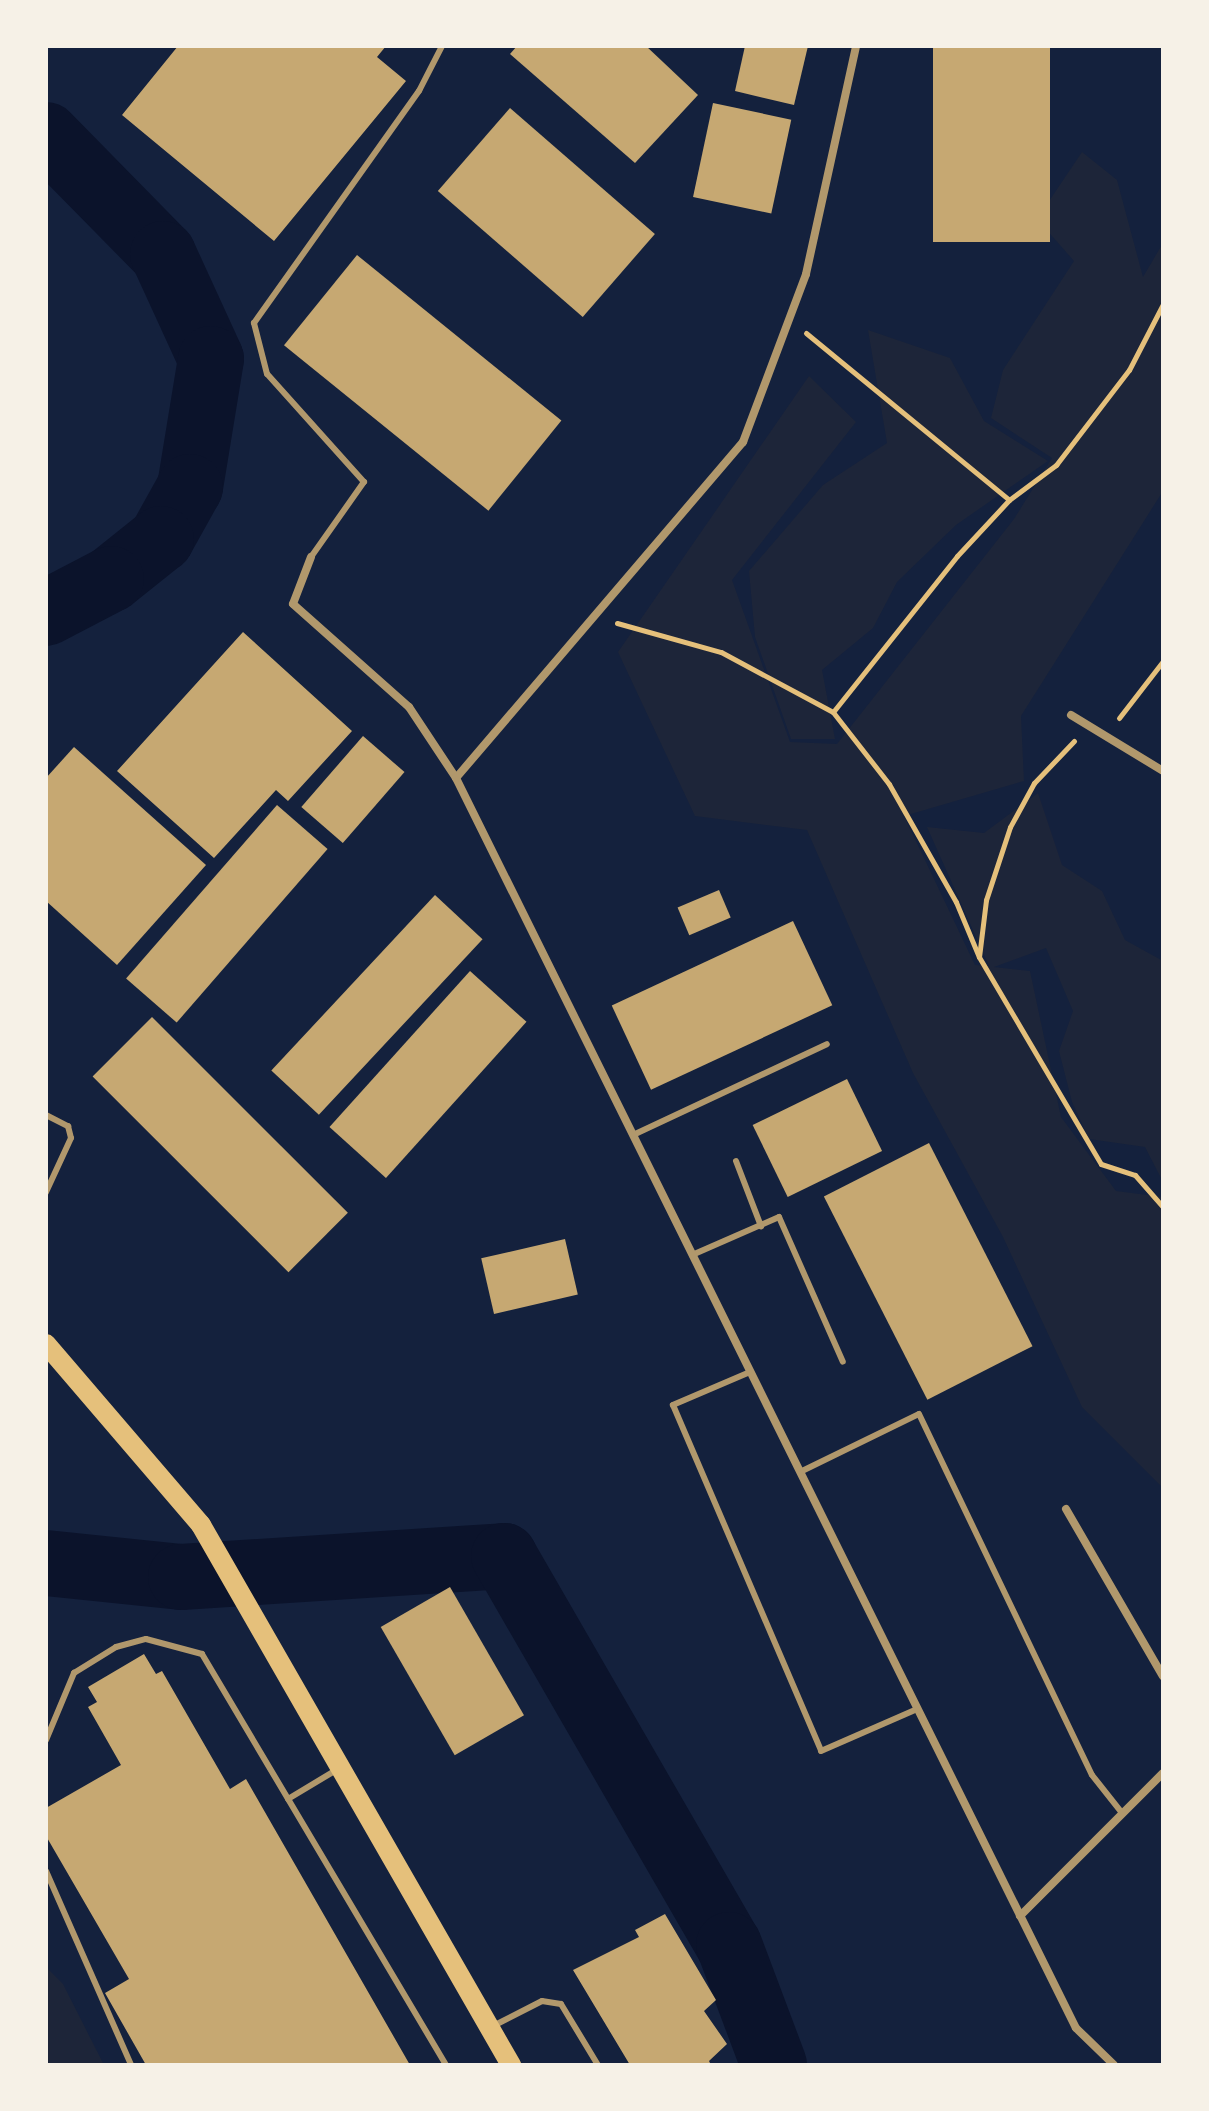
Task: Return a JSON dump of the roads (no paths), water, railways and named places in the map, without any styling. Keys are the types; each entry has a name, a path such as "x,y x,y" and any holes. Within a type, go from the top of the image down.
{"main road":[{"path":"46,1344 201,1525 511,2065"}],"street":[{"path":"456,778 743,442 806,274 856,46"},
{"path":"311,557 293,604 409,707 456,778 1076,2028 1114,2065"},
{"path":"1071,715 1163,771"},
{"path":"1066,1509 1163,1676"},
{"path":"1020,1916 1163,1773"}],"lane":[{"path":"311,557 364,482 267,374 254,323 419,91 442,46"},
{"path":"633,1135 827,1044"},
{"path":"46,1115 68,1126 71,1138 46,1192"},
{"path":"736,1161 761,1226"},
{"path":"692,1255 779,1217 843,1362"},
{"path":"750,1372 673,1405 821,1751 917,1709"},
{"path":"800,1472 919,1414 1092,1775 1122,1813"},
{"path":"46,1740 74,1673 131,1643 146,1639 177,1644 202,1654 446,2065"},
{"path":"288,1799 342,1767"},
{"path":"46,1871 131,2065"},
{"path":"490,2028 542,2001 561,2004 598,2065"}],"waterway":[{"path":"46,135 163,254 211,359 190,487 161,539 111,579 46,613"},
{"path":"46,1563 181,1577 504,1556 729,1945 774,2065"}]}
